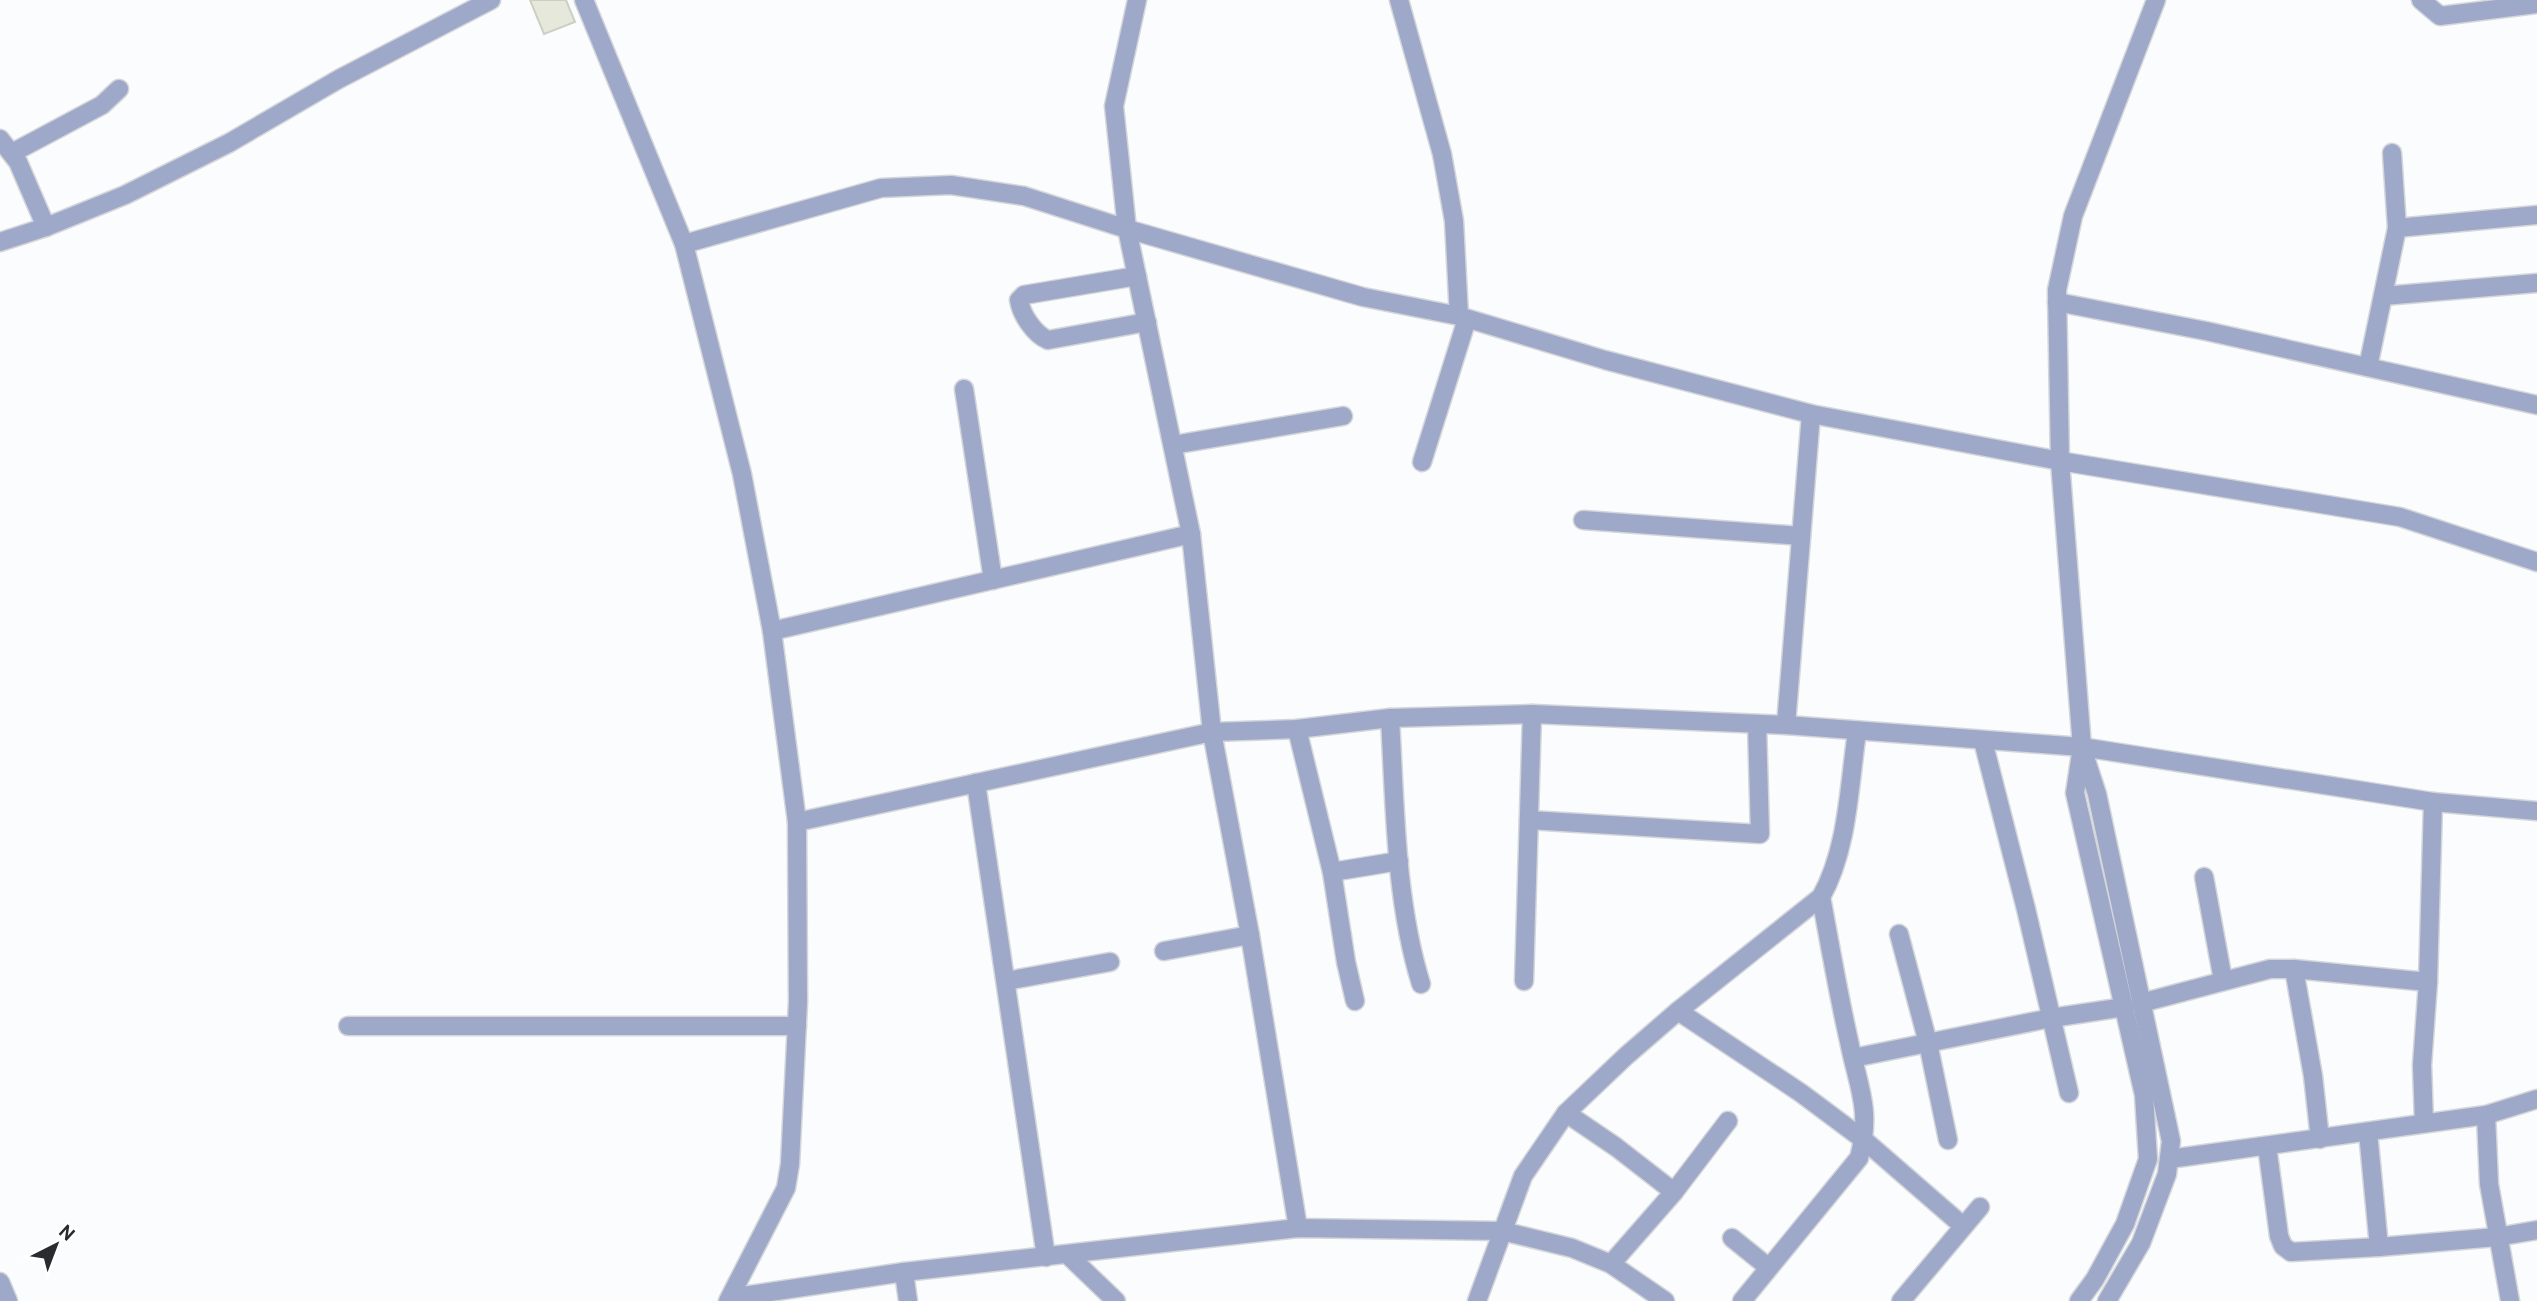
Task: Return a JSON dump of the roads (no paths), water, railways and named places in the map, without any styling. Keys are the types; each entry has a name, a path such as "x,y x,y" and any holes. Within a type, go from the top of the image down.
{"street":[{"path":"0,242 46,228 125,195 491,0"},
{"path":"584,0 684,244 742,474 772,631 797,822 797,1026 790,1164 786,1188 729,1300"},
{"path":"1137,0 1114,106 1127,229 1191,534 1212,732 1250,935 1298,1228"},
{"path":"1399,0 1442,154 1454,222 1463,318 1422,461"},
{"path":"2107,1301 2139,1247 2167,1174 2171,1141 2076,793 2082,747 2060,461 2057,290 2073,216 2156,0"},
{"path":"2421,0 2440,16 2537,4"},
{"path":"46,228 19,162 6,146 102,105 119,89"},
{"path":"2368,367 2397,228 2392,153"},
{"path":"684,244 881,188 950,185 1024,196 1127,229 1363,297 1463,318 1605,360 1811,414 2060,461 2400,517 2537,562"},
{"path":"2397,228 2537,215"},
{"path":"1137,276 1024,295 1018,300 1019,305 1043,339 1048,340 1147,322"},
{"path":"2383,296 2537,284"},
{"path":"2057,302 2537,405"},
{"path":"964,388 993,580"},
{"path":"1786,725 1811,414"},
{"path":"1173,445 1343,416"},
{"path":"1583,520 1801,536"},
{"path":"772,631 1191,534"},
{"path":"797,822 1212,732 1297,729 1390,718 1532,714 1786,725 2082,747 2433,802 2537,811"},
{"path":"1524,981 1532,714"},
{"path":"1390,718 1399,861 1414,962 1421,984"},
{"path":"1529,820 1760,834 1757,724"},
{"path":"1297,729 1332,872 1355,1001"},
{"path":"1477,1301 1523,1176 1566,1113 1678,1011 1821,897 1827,886 1842,834 1857,732"},
{"path":"1983,741 2069,1093"},
{"path":"976,783 1046,1257"},
{"path":"2424,1123 2422,1065 2428,982 2433,802"},
{"path":"1332,872 1399,861"},
{"path":"2204,877 2223,980"},
{"path":"1742,1301 1859,1158 1864,1140 1866,1117 1863,1092 1853,1058 1821,897"},
{"path":"1899,934 1928,1043 1948,1140"},
{"path":"1164,951 1250,935"},
{"path":"1006,981 1110,962"},
{"path":"1853,1058 2051,1018 2133,1005 2270,970 2294,969 2428,982"},
{"path":"2294,969 2313,1076 2320,1139"},
{"path":"2079,1301 2095,1279 2119,1235 2148,1159 2144,1095 2133,1005"},
{"path":"1678,1011 1801,1093 1864,1140 1963,1226"},
{"path":"348,1026 797,1026"},
{"path":"2169,1159 2486,1115 2537,1099"},
{"path":"1566,1113 1674,1192"},
{"path":"2486,1115 2489,1184 2510,1301"},
{"path":"1611,1264 1674,1192 1728,1121"},
{"path":"2368,1132 2379,1247"},
{"path":"2267,1146 2278,1236 2283,1246 2291,1252 2497,1237 2537,1230"},
{"path":"1901,1301 1980,1207"},
{"path":"729,1300 904,1272 1298,1228 1502,1231 1572,1248 1611,1264 1665,1301"},
{"path":"2119,1235 2139,1247"},
{"path":"1732,1238 1768,1266"},
{"path":"1068,1255 1116,1301"},
{"path":"904,1272 908,1301"},
{"path":"0,1282 8,1301"}]}
